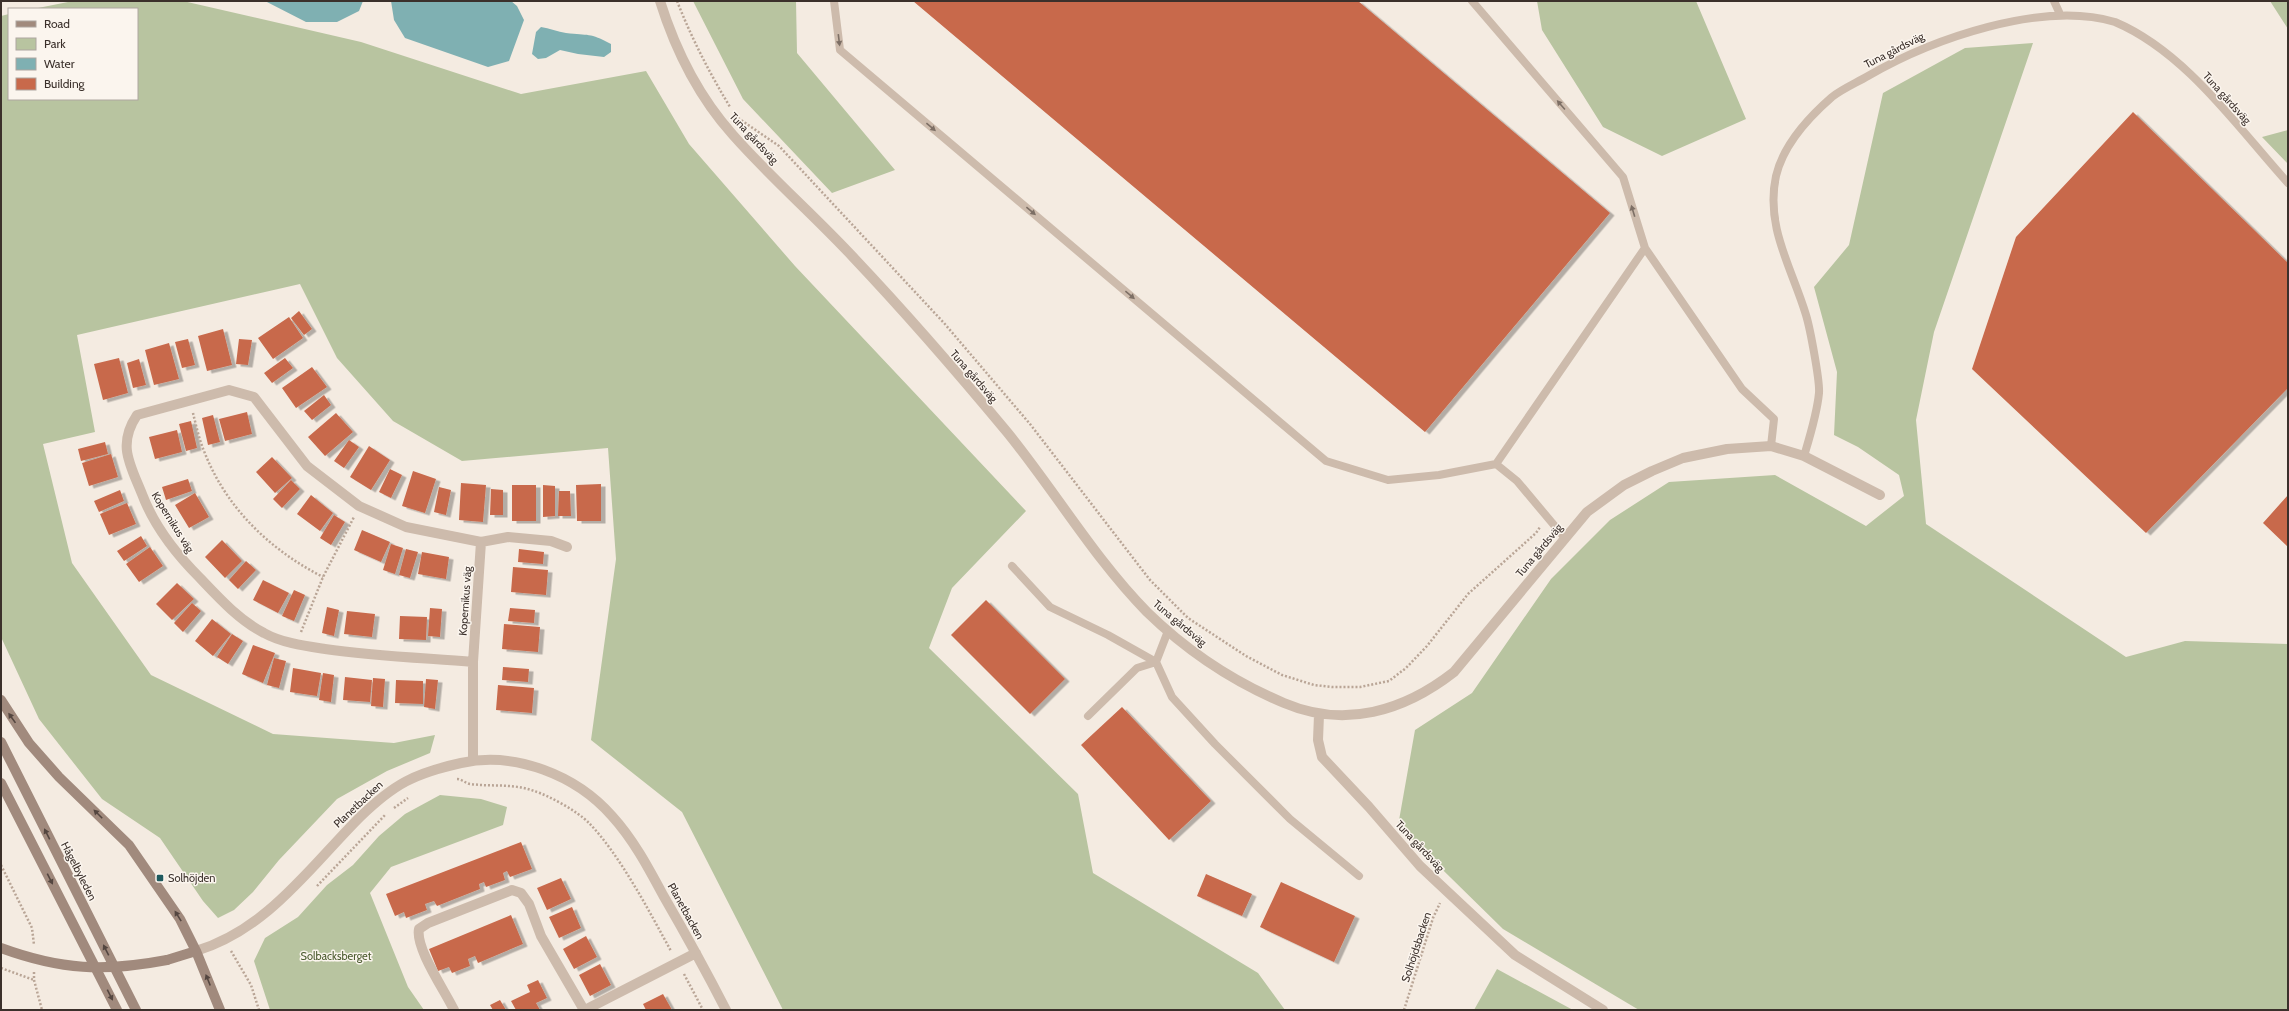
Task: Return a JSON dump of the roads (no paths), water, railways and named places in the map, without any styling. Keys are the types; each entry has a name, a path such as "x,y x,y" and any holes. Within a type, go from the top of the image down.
{"main road":[{"path":"1,700 29,743 59,778 129,845 180,919 196,951 220,1010"},
{"name":"Hågelbyleden","path":"1,742 136,1010"},
{"path":"1,783 117,1010"},
{"path":"1,792 26,832"},
{"path":"1,948 31,959 87,968 112,968 167,960 196,951"}],"street":[{"name":"Tuna gårdsväg","path":"660,1 674,40 686,66 702,94 731,134 853,257 1009,434 1121,583 1148,613 1168,631 1232,678 1287,704 1319,715 1350,715 1385,710 1410,701 1432,688 1454,672 1564,537 1587,512 1624,485 1683,458 1728,449 1771,446 1804,456 1880,495"},
{"name":"Kopernikus väg","path":"473,662 346,652 297,645 264,633 225,604 177,555 145,503 127,455 126,439 130,426 137,415 228,390 254,397 307,466 359,506 406,527 482,542 508,537 551,540 567,547"},
{"name":"Kopernikus väg","path":"472,761 473,662 482,542"},
{"name":"Tuna gårdsväg","path":"1319,715 1318,740 1322,757 1420,866 1515,955 1603,1010"},
{"name":"Planetbacken","path":"196,951 212,946 275,906 305,878 340,838 386,792 415,776 472,761 502,760 519,763 568,781 592,797 611,814 628,834 696,953 726,1010"},
{"name":"Planetbacken","path":"454,1010 422,948 418,936 419,929 428,923 512,890 521,894 528,904 541,936 584,1010 696,953"}],"lane":[{"path":"834,1 840,50 1326,462 1388,480 1439,475 1496,464 1645,248"},
{"path":"1472,1 1623,177 1645,248 1742,389 1774,419 1771,446"},
{"path":"2054,1 2058,12"},
{"path":"2058,12 2063,1"},
{"name":"Tuna gårdsväg","path":"1804,456 1819,391 1807,317 1778,239 1772,208 1776,174 1788,148 1807,121 1834,96 1886,66 1959,32 2010,19 2058,12 2087,14 2116,22 2152,43 2200,83 2288,183"},
{"path":"1496,464 1518,481 1548,515 1564,537"},
{"path":"1012,566 1050,607 1108,635 1156,662 1172,697 1215,744 1290,819 1359,876"},
{"path":"1156,662 1168,631"},
{"path":"1088,716 1137,668 1156,662"}],"water":[{"path":"265,1 363,1 359,11 337,22 306,22"},
{"path":"391,1 511,1 517,6 524,20 509,61 488,67 405,38 394,20"},
{"path":"541,27 563,32 589,35 598,38 611,44 611,52 604,57 560,50 546,58 538,59 532,54 536,32"}],"place":[{"name":"Solhöjden","path":"160,878"}],"park label":[{"name":"Solbacksberget","path":"336,956"}]}
